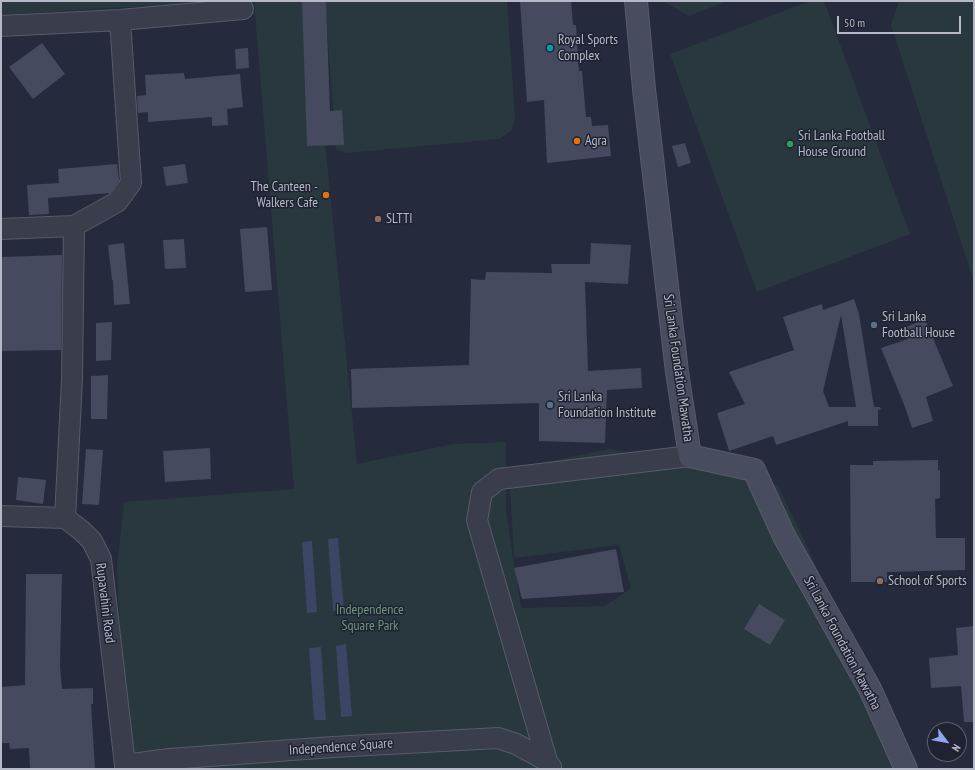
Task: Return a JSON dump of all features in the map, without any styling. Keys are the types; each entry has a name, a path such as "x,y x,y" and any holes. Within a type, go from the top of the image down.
{"street":[{"name":"Sri Lanka Foundation Mawatha","path":"636,1 644,89 676,364 690,456 754,470 784,536 870,689 906,769"},
{"path":"1,26 120,20 243,9"},
{"path":"1,229 74,226 117,202 131,183 120,20"},
{"path":"1,516 65,518 72,379 74,226"},
{"path":"550,765 477,520 482,492 499,479 690,456"},
{"name":"Rupavahini Road","path":"65,518 81,530 92,541 100,558 125,767"},
{"name":"Independence Square","path":"125,767 169,759 333,746 498,738 516,744 550,765"}],"green space":[{"path":"1,1 249,2 109,8 1,15"},
{"name":"Independence Square Park","path":"254,1 311,1 357,464 453,444 506,442 506,511 521,608 605,606 631,588 619,545 514,558 509,470 609,449 778,485 854,647 902,769 127,769 117,568 124,502 294,489"},
{"path":"325,1 507,1 515,116 512,130 499,139 346,153 336,149"},
{"path":"663,1 727,1 689,16"},
{"name":"Sri Lanka Football House Ground","path":"810,1 824,1 910,234 757,292 670,54"},
{"path":"899,1 974,1 974,282 891,25"}],"water":[{"path":"338,538 344,610 333,611 328,539"},
{"path":"312,541 317,612 307,613 302,542"},
{"path":"346,644 352,716 341,717 336,646"},
{"path":"321,647 326,720 314,720 309,648"}],"building":[{"path":"302,1 326,1 330,111 342,110 344,145 307,146"},
{"path":"520,1 571,1 573,25 576,25 579,71 582,71 586,117 591,117 592,126 608,125 611,156 547,163 544,100 527,102"},
{"path":"42,43 65,74 33,99 9,67"},
{"path":"248,48 249,68 236,69 235,49"},
{"path":"184,73 185,79 240,74 243,107 227,109 228,125 212,126 212,117 148,122 148,112 138,113 137,96 146,95 145,75"},
{"path":"685,143 691,163 678,167 672,146"},
{"path":"117,164 119,180 110,193 48,198 49,214 29,215 27,185 59,183 58,169"},
{"path":"185,164 188,183 166,186 163,167"},
{"path":"267,227 272,290 245,292 240,229"},
{"path":"184,239 186,268 165,269 163,240"},
{"path":"124,243 130,304 114,305 113,280 108,245"},
{"path":"591,243 631,245 628,284 585,282 588,371 641,368 642,388 607,390 605,443 539,441 539,403 352,408 351,369 469,365 471,279 485,280 486,272 552,273 551,264 590,264"},
{"path":"62,255 61,350 1,351 1,257"},
{"path":"854,299 859,314 874,407 880,407 881,409 878,410 878,426 848,426 848,421 776,445 773,436 729,451 717,413 745,404 729,372 794,350 783,317 822,304 823,310","holes":["841,315 856,407 829,407 823,391"]},
{"path":"925,319 953,386 926,397 933,421 912,428 881,348 908,339 904,328"},
{"path":"112,322 111,360 96,361 96,323"},
{"path":"108,375 107,419 91,419 91,376"},
{"path":"210,448 211,479 165,482 163,451"},
{"path":"86,449 103,450 99,505 82,504"},
{"path":"938,460 938,470 940,470 940,498 935,499 936,538 965,538 965,570 887,572 887,582 851,582 850,465 873,465 873,461"},
{"path":"18,477 46,480 43,504 16,500"},
{"path":"616,549 624,592 522,599 514,568"},
{"path":"26,574 62,574 60,666 62,689 93,688 93,704 91,704 95,769 30,769 29,748 10,749 9,743 1,743 1,687 25,685"},
{"path":"759,604 785,620 770,645 744,629"},
{"path":"974,626 974,722 964,722 961,686 931,688 929,658 958,655 956,628"}],"place":[{"name":"Royal Sports Complex","path":"550,48"},
{"name":"Agra","path":"577,141"},
{"name":"Sri Lanka Football House Ground","path":"790,144"},
{"name":"The Canteen - Walkers Cafe","path":"326,195"},
{"name":"SLTTI","path":"378,219"},
{"name":"Sri Lanka Football House","path":"874,325"},
{"name":"Sri Lanka Foundation Institute","path":"550,405"},
{"name":"School of Sports","path":"880,581"}]}
